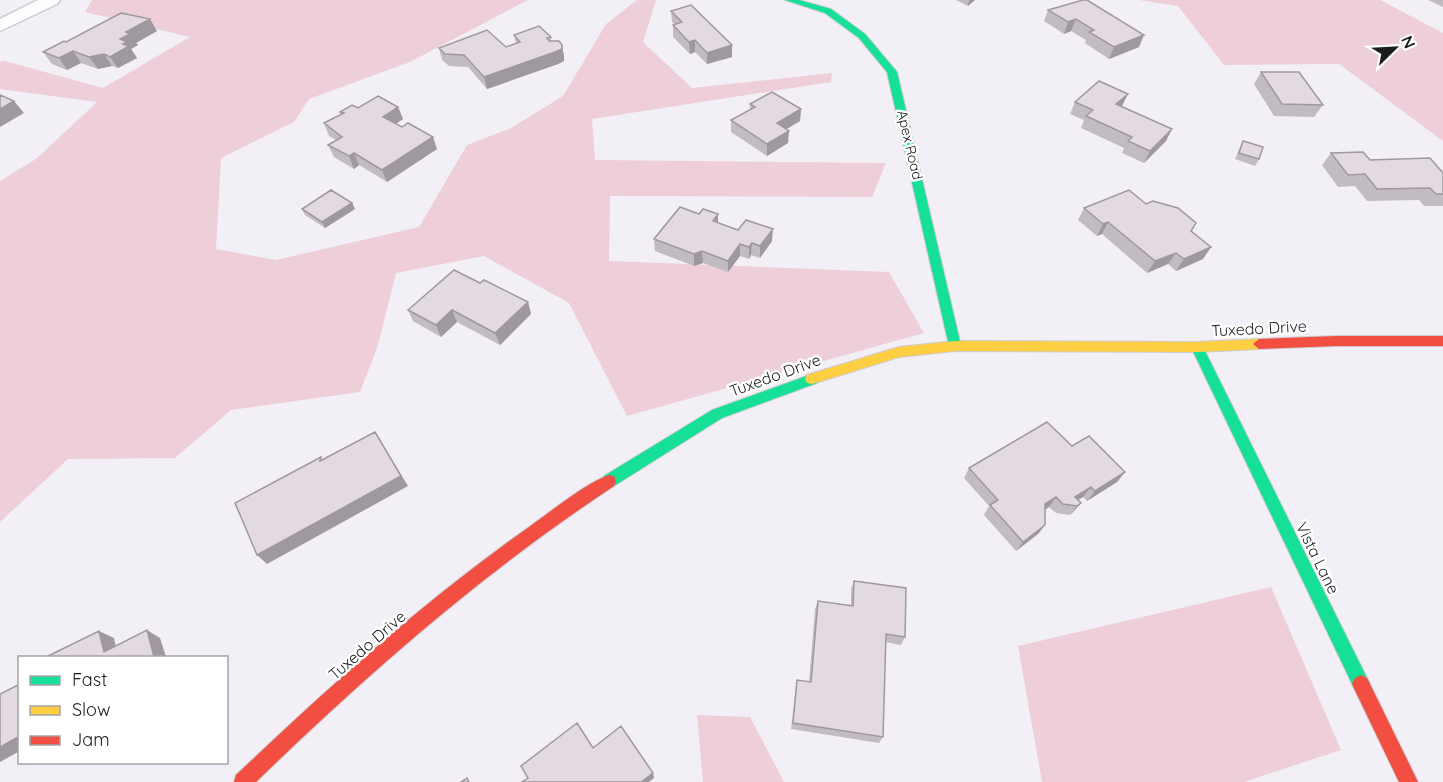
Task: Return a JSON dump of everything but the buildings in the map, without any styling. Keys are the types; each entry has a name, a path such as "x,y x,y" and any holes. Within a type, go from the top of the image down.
{"street":[{"path":"0,26 51,0"},
{"name":"Apex Road","path":"789,0 828,11 862,36 892,72 955,345"},
{"name":"Tuxedo Drive","path":"243,782 318,709 468,580 594,491 717,414 834,371 888,355 955,345 1197,348 1337,341 1443,341"},
{"name":"Vista Lane","path":"1197,348 1409,782"}],"shaded area":[{"path":"92,0 528,0 410,62 309,99 294,122 221,158 216,249 276,260 419,227 467,145 511,128 563,96 606,24 637,0 656,0 643,42 692,88 832,73 831,82 592,119 595,160 886,163 872,197 610,196 609,261 889,272 924,333 627,416 569,303 484,256 396,273 377,348 360,392 231,410 175,458 68,459 0,522 0,181 36,159 97,102 0,89 0,62 5,61 103,88 190,37 85,12"},
{"path":"1139,0 1380,0 1443,33 1443,141 1339,64 1224,65 1178,6"},
{"path":"1271,587 1341,750 1244,782 1042,782 1018,646"},
{"path":"697,715 750,717 784,782 703,782"}],"traffic: fast":[{"path":"789,0 828,11 862,36 892,72 955,346"},
{"path":"1197,347 1361,684"},
{"path":"609,481 717,414 812,379"}],"traffic: slow":[{"path":"812,379 899,352 955,346 1197,347 1259,344"}],"traffic: jam":[{"path":"1259,344 1443,341"},
{"path":"243,782 329,700 464,584 511,548 609,481"},
{"path":"1361,684 1409,782"}]}
